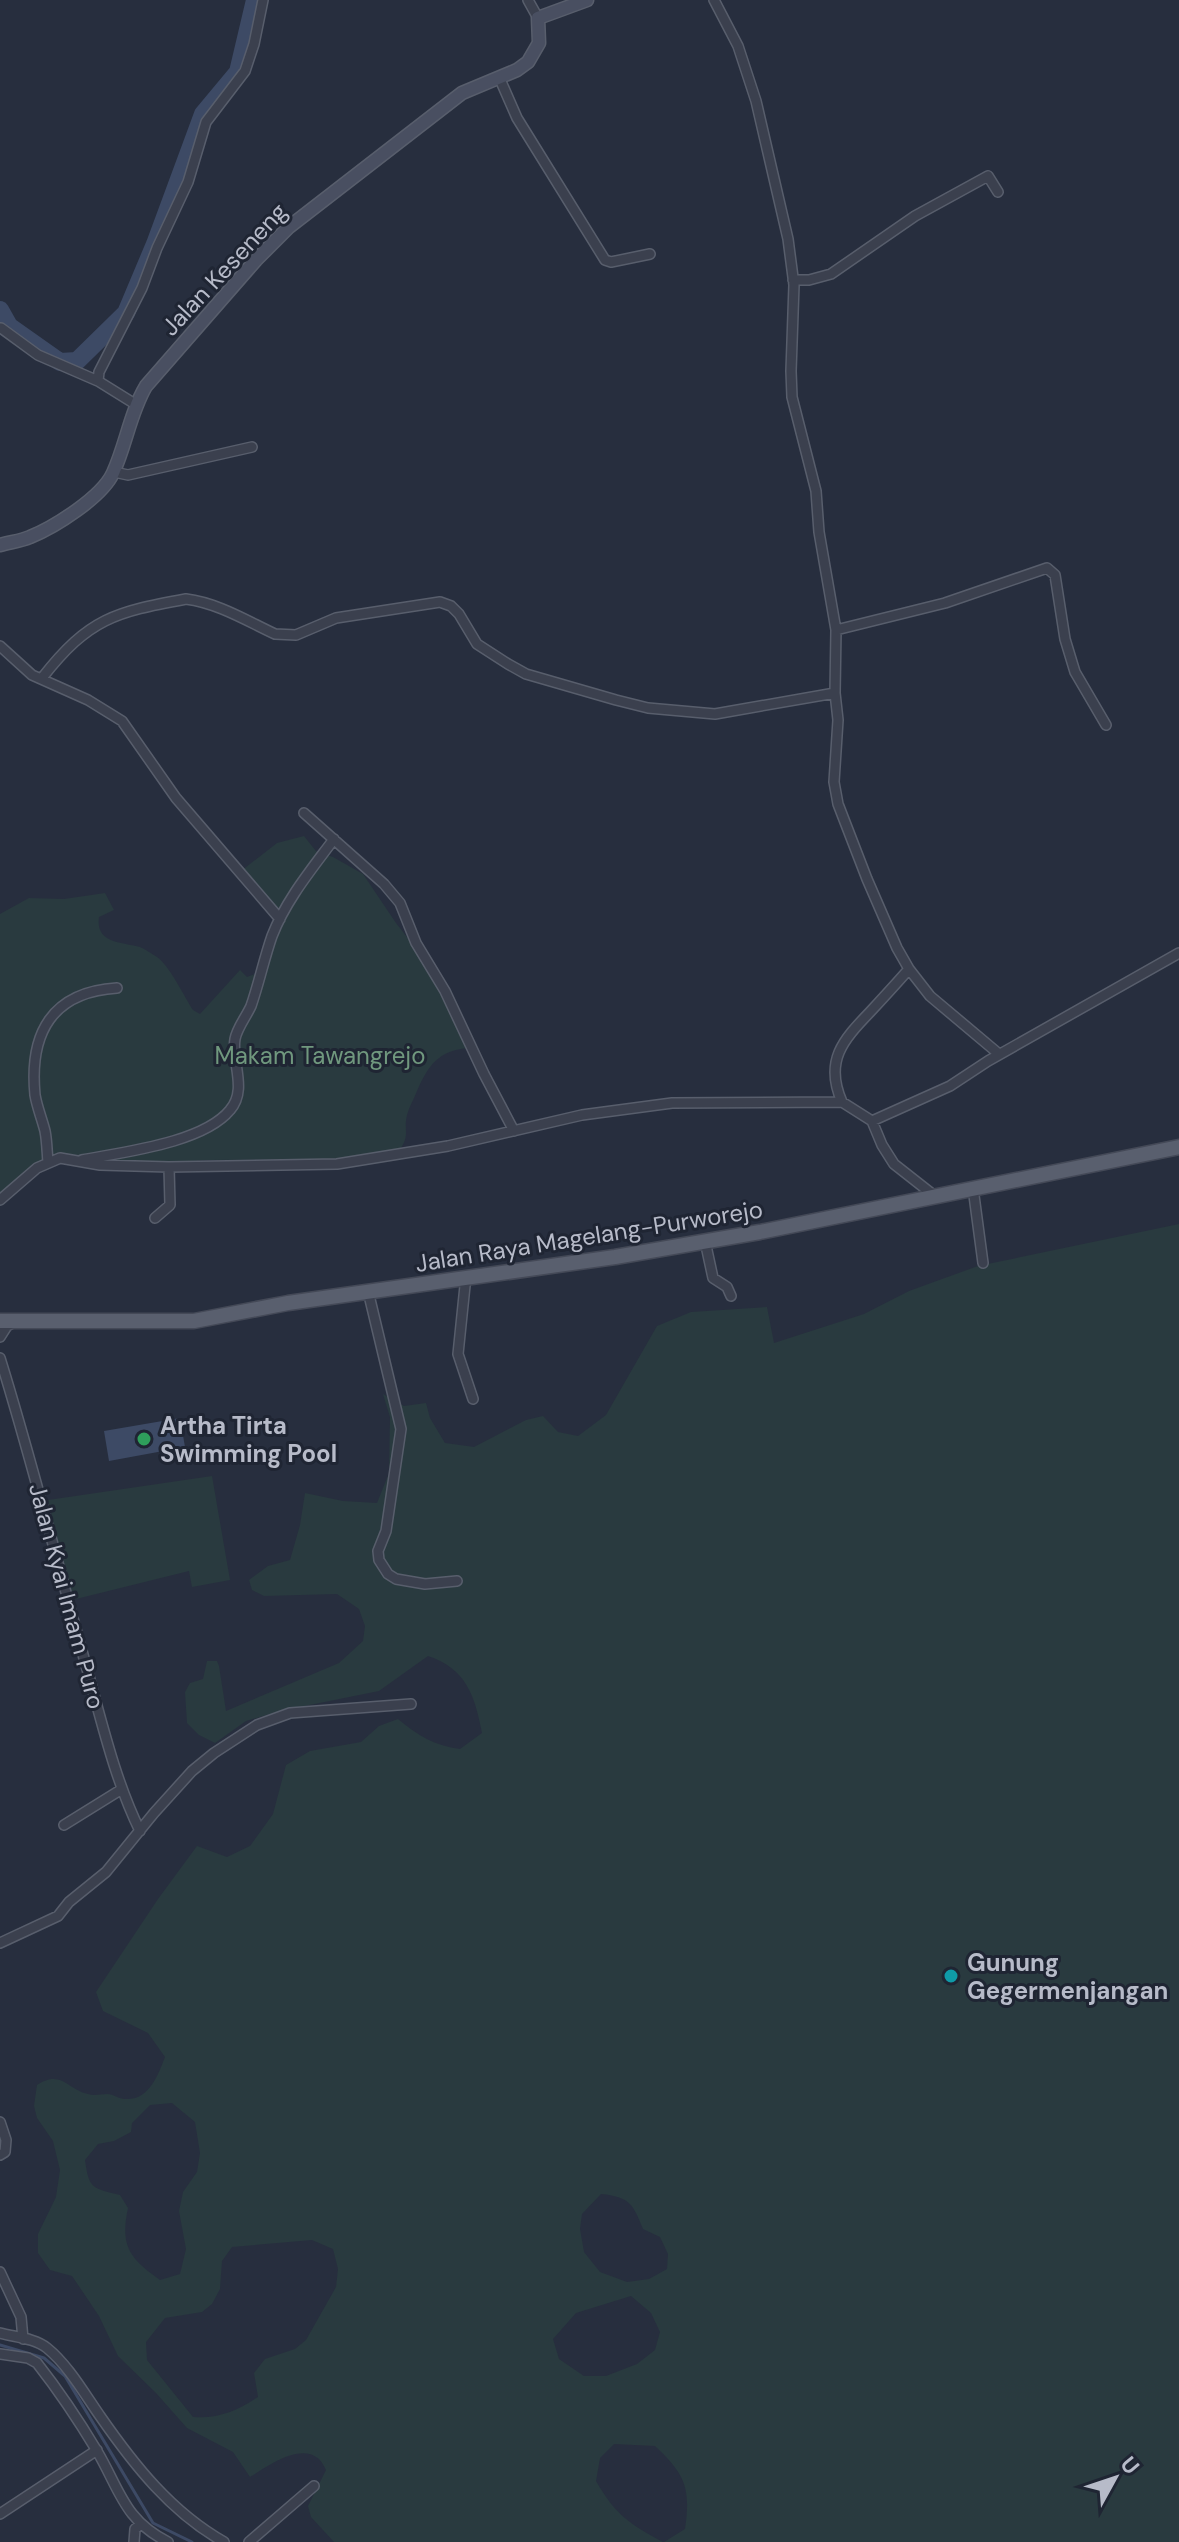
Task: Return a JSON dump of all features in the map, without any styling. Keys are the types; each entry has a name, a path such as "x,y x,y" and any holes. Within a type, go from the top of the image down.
{"main road":[{"name":"Jalan Raya Magelang-Purworejo","path":"0,1321 194,1321 288,1303 615,1257 936,1197 1179,1147"}],"street":[{"path":"98,381 99,372 142,288 188,182 206,122 245,71 263,0"},
{"path":"528,0 538,18 587,0"},
{"path":"714,0 738,46 756,101 788,239 793,280 792,397 816,491 819,532 836,630 838,720 834,782 838,804 867,879 909,969 930,996 999,1054"},
{"name":"Jalan Keseneng","path":"0,545 31,537 99,492 114,472 135,404 163,366 256,260 289,227 462,93 524,65 535,54 540,39 538,18"},
{"path":"499,77 517,118 605,260 611,262 650,254"},
{"path":"793,280 809,280 831,274 915,216 988,176 998,192"},
{"path":"1,328 38,355 98,381 135,404"},
{"path":"114,472 128,475 252,447"},
{"path":"836,630 945,603 1047,568 1055,575 1065,639 1075,672 1106,725"},
{"path":"42,678 62,653 96,625 131,609 194,600 285,636 296,635 336,618 440,602 451,606 459,614 477,644 526,674 648,708 715,714 835,693"},
{"path":"0,646 32,675 106,710 122,721 176,798 280,919"},
{"path":"304,813 384,884 400,903 416,943 445,991 514,1131"},
{"path":"79,1160 177,1141 229,1113 239,1082 236,1037 250,1007 273,935 298,887 334,839"},
{"path":"872,1121 950,1086 999,1054 1179,953"},
{"path":"842,1102 837,1091 835,1066 846,1037 909,969"},
{"path":"48,1162 45,1130 35,1098 34,1068 40,1037 52,1015 75,998 97,989 117,988"},
{"path":"0,1200 24,1178 60,1158 100,1165 169,1167 356,1162 448,1146 582,1115 652,1104 842,1102 872,1121 894,1164 936,1197"},
{"path":"155,1218 167,1210 171,1201 169,1167"},
{"path":"973,1188 983,1263"},
{"path":"705,1241 713,1278 727,1287 731,1296"},
{"path":"466,1276 458,1354 473,1399"},
{"path":"368,1291 401,1429 386,1531 378,1551 379,1560 388,1574 396,1579 425,1584 457,1581"},
{"path":"0,1337 7,1326 18,1320"},
{"name":"Jalan Kyai Imam Puro","path":"0,1360 17,1411 122,1789 140,1831"},
{"path":"0,1943 58,1916 69,1902 106,1872 192,1771 257,1725 290,1713 411,1704"},
{"path":"64,1825 122,1789"},
{"path":"0,2122 7,2145 0,2155"},
{"path":"0,2272 21,2317 23,2339"},
{"path":"0,2333 46,2347 158,2490 185,2516 224,2542"},
{"path":"0,2354 28,2358 37,2363 97,2450 127,2507 147,2532 168,2542"},
{"path":"0,2514 97,2450"},
{"path":"249,2542 314,2486"},
{"path":"134,2542 135,2529 141,2524"}],"green space":[{"name":"Makam Tawangrejo","path":"304,836 316,851 363,874 445,986 467,1048 441,1056 425,1074 408,1112 406,1137 399,1151 353,1159 207,1160 148,1164 79,1157 45,1164 0,1200 0,914 29,898 64,899 105,893 114,910 99,917 101,932 112,940 140,947 162,961 193,1010 200,1014 240,970 247,977 257,973 273,930 275,915 241,871 277,843"},
{"path":"1179,1224 1179,2542 664,2542 685,2529 687,2503 684,2483 673,2465 655,2446 614,2444 600,2458 596,2481 624,2517 663,2542 334,2542 311,2517 308,2506 326,2470 319,2459 311,2454 293,2455 274,2462 250,2477 233,2452 187,2428 118,2356 99,2316 72,2276 50,2270 38,2253 38,2234 56,2197 60,2170 53,2141 37,2118 34,2106 37,2085 58,2079 81,2092 109,2094 125,2099 140,2096 151,2086 165,2057 148,2033 103,2011 96,1992 197,1846 227,1857 250,1846 273,1814 286,1765 310,1751 361,1742 379,1726 398,1719 427,1739 451,1748 460,1749 482,1733 467,1686 452,1668 428,1656 379,1691 246,1721 215,1743 199,1735 187,1723 185,1692 190,1683 203,1679 207,1661 217,1661 226,1711 339,1663 363,1641 365,1626 359,1609 337,1594 264,1596 252,1590 249,1580 268,1566 290,1560 305,1493 343,1501 377,1503 389,1473 390,1417 383,1394 404,1406 426,1403 430,1418 445,1443 474,1447 526,1420 543,1416 558,1432 578,1436 606,1415 657,1326 691,1312 767,1307 774,1343 864,1314 909,1291 978,1266","holes":["172,2103 195,2122 200,2153 197,2172 183,2192 179,2211 186,2249 180,2274 160,2280 141,2265 129,2250 125,2232 128,2208 120,2195 94,2186 88,2177 85,2160 98,2144 114,2141 131,2132 132,2123 150,2105","601,2194 629,2203 643,2229 660,2237 668,2254 667,2269 649,2279 627,2282 600,2272 584,2252 580,2229 582,2214","312,2240 333,2249 338,2269 336,2287 306,2340 295,2349 265,2359 254,2373 258,2397 227,2413 193,2417 147,2360 146,2342 165,2318 202,2312 212,2304 220,2289 222,2261 232,2247","631,2296 651,2313 660,2332 655,2350 637,2364 606,2376 584,2376 559,2359 553,2339 576,2313"]},
{"path":"212,1476 230,1580 192,1587 189,1571 72,1600 48,1500"}],"water":[{"name":"Artha Tirta Swimming Pool","path":"180,1418 185,1447 109,1461 104,1431"}],"waterway":[{"path":"0,310 9,326 60,362 77,361 126,313 203,114 238,72 255,0"},
{"path":"0,2345 44,2358 65,2376 153,2523 192,2542"}],"place":[{"name":"Artha Tirta Swimming Pool","path":"144,1439"},
{"name":"Gunung Gegermenjangan","path":"951,1976"}]}
